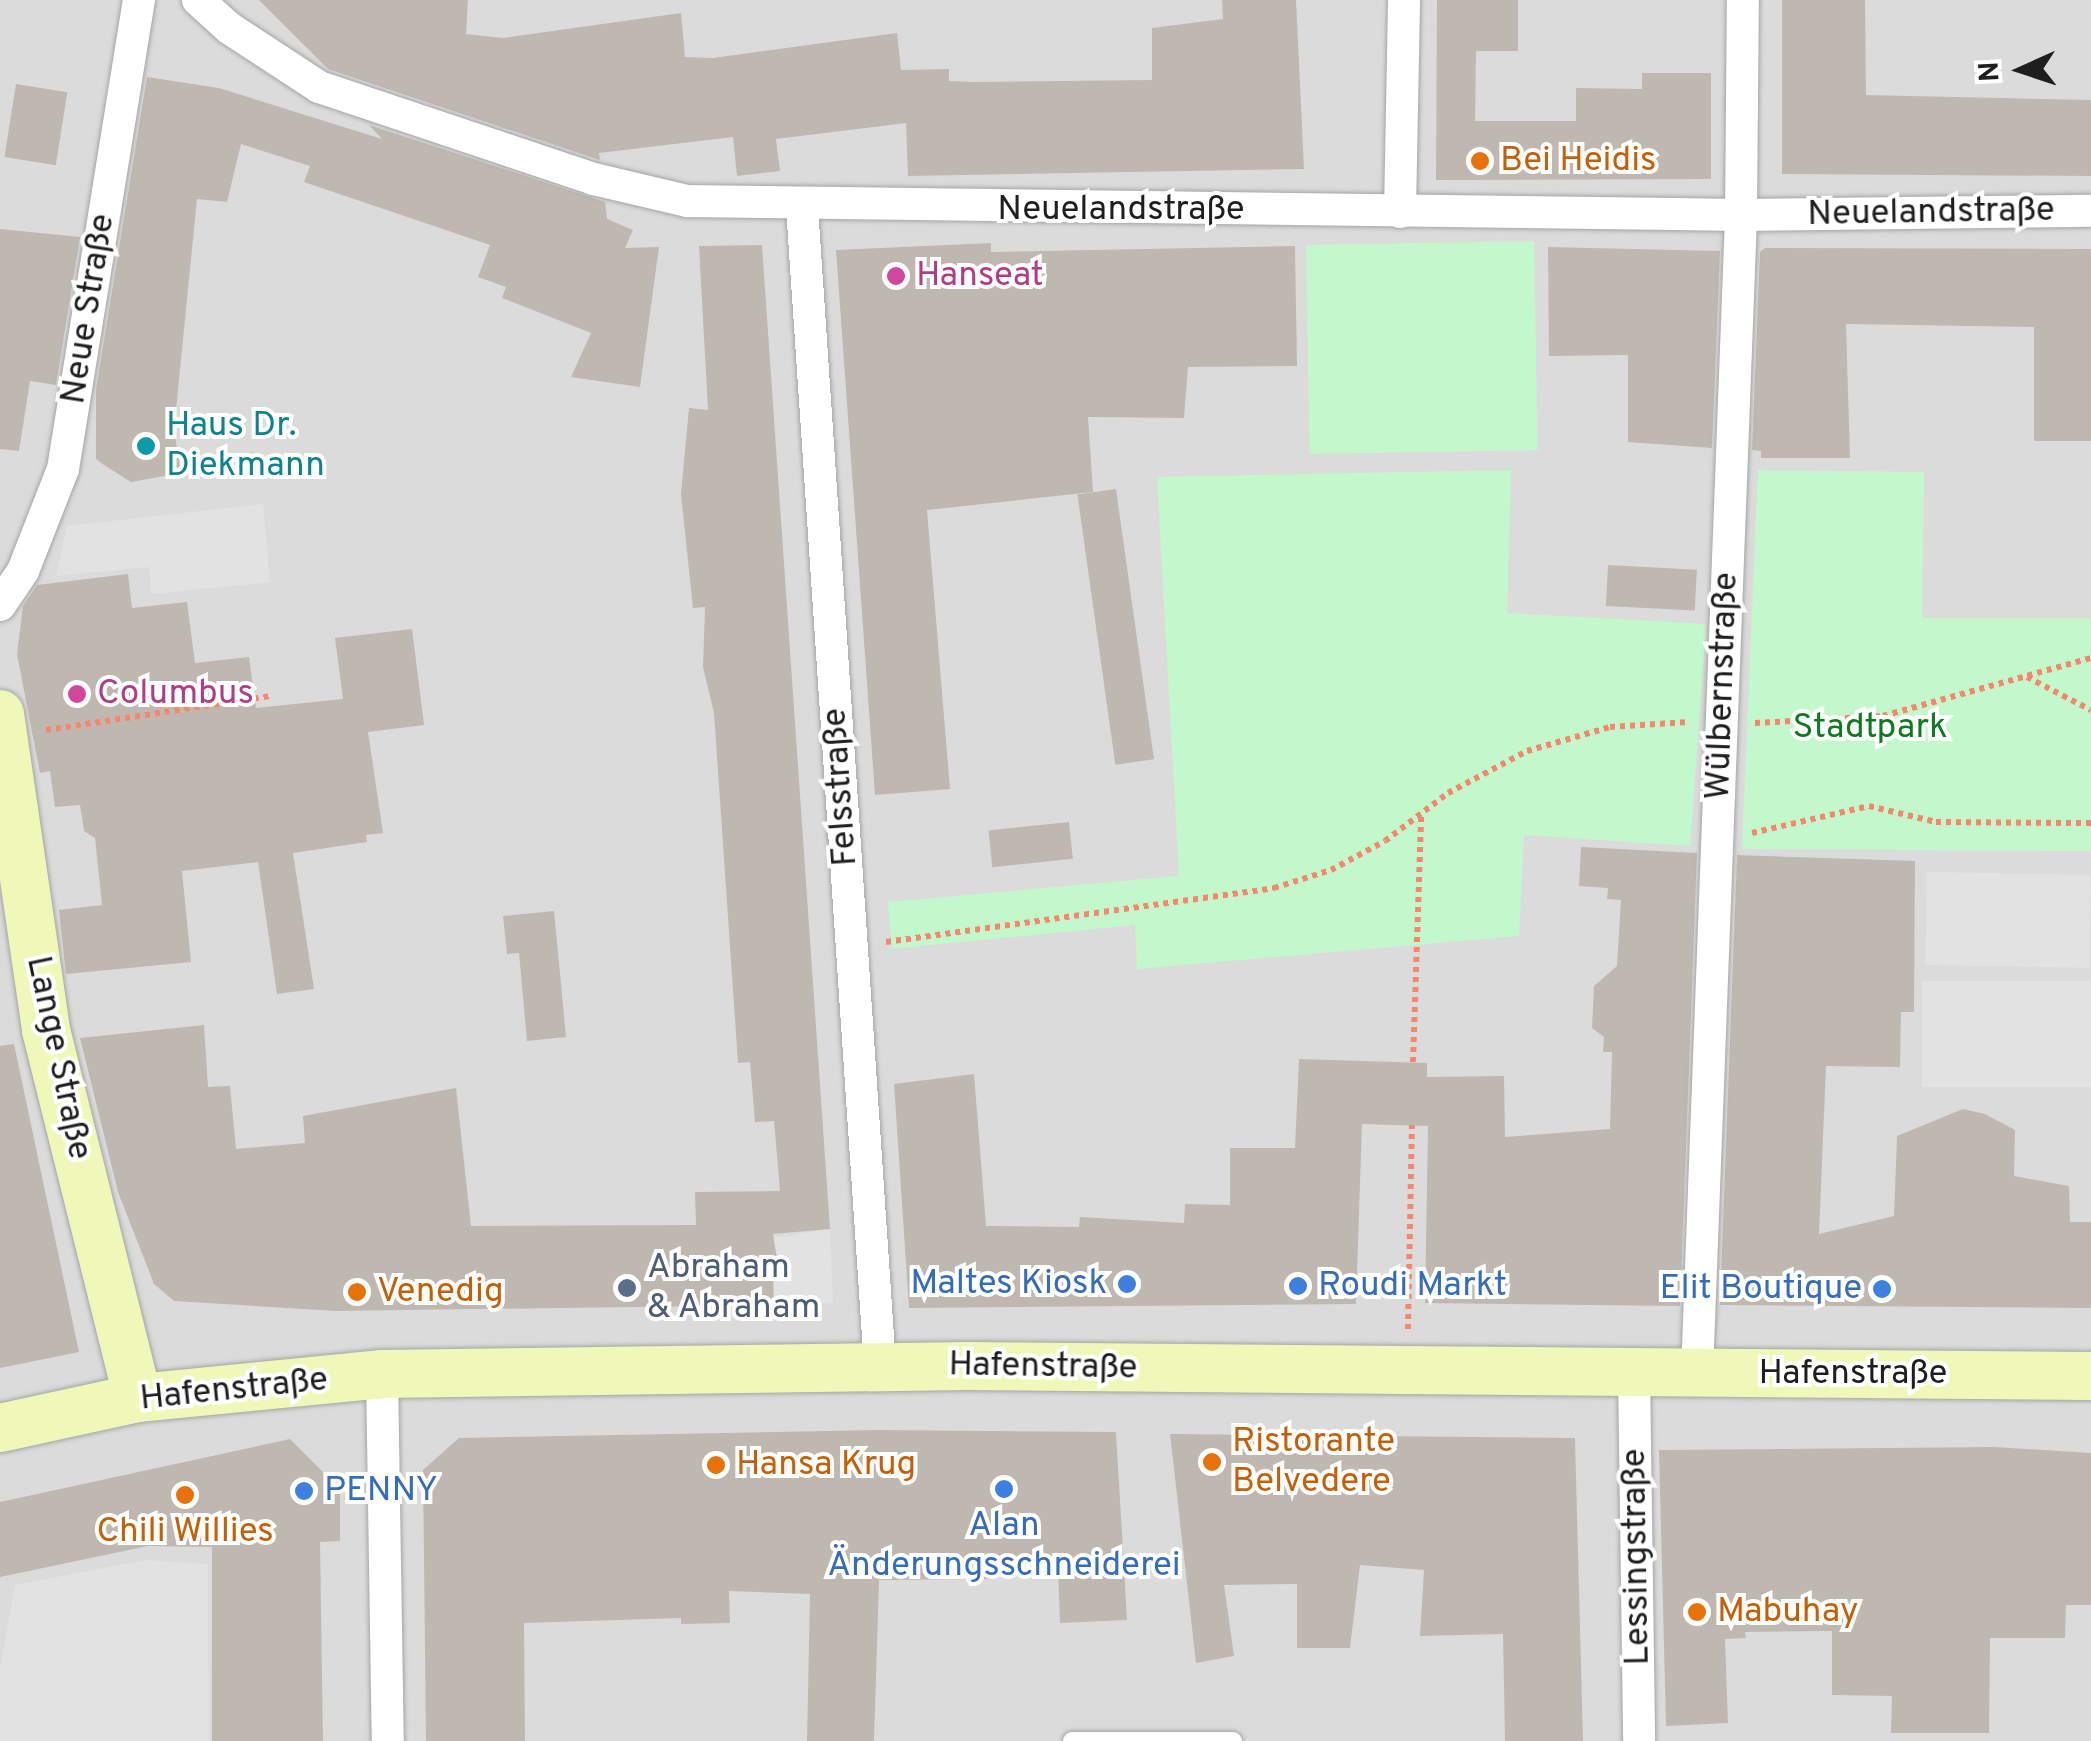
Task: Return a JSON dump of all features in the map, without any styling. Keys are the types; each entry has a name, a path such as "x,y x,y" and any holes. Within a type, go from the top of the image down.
{"street":[{"name":"Neue Straße","path":"0,605 36,543 63,469 139,0"},
{"name":"Neuelandstraße","path":"198,0 305,79 383,112 687,202 802,208 1741,215 2091,212"},
{"path":"1400,212 1404,0"},
{"name":"Wülbernstraße","path":"1696,1372 1741,215 1743,0"},
{"name":"Felsstraße","path":"802,208 880,1366"},
{"name":"Lange Straße","path":"2,725 46,1030 138,1398"},
{"name":"Hafenstraße","path":"0,1428 138,1398 382,1374 880,1366 2091,1376"},
{"name":"Lessingstraße","path":"1634,1372 1639,1741"},
{"path":"382,1374 388,1741"}],"lane":[{"path":"1072,1741 1233,1741"}],"path":[{"path":"852,946 1217,901 1274,888 1331,870 1490,769 1566,736 1657,719 1722,725 1883,716 2091,658"},
{"path":"2026,676 2091,710"},
{"path":"2,725 271,696"},
{"path":"1717,842 1869,806 1936,822 2091,822"},
{"path":"1413,1062 1421,814"},
{"path":"1407,1370 1412,1125"}],"shaded area":[{"path":"0,0 2091,0 2091,1741 0,1741"},
{"path":"263,504 270,582 151,594 149,567 56,576 67,526"},
{"path":"1927,872 2091,875 2089,968 1925,965"},
{"path":"1922,981 2091,981 2091,1087 1922,1087"},
{"path":"830,1229 833,1303 774,1305 773,1273 779,1271 773,1238"},
{"path":"146,1560 208,1564 209,1741 0,1741 0,1669 15,1585"}],"green space":[{"path":"1534,241 1538,450 1310,454 1306,245"},
{"path":"1511,470 1507,613 1706,624 1690,846 1524,835 1519,936 1137,969 1135,925 892,949 888,902 1179,876 1157,477"},
{"name":"Stadtpark","path":"1758,470 1924,472 1922,618 2091,618 2091,851 1742,849"}],"building":[{"path":"259,0 468,0 466,34 503,38 681,13 685,57 713,58 897,33 901,70 949,69 949,81 973,82 1152,80 1152,28 1223,19 1222,0 1296,0 1304,169 908,176 906,123 776,139 780,171 737,176 733,137 599,153 600,160 328,69"},
{"path":"1437,0 1518,0 1518,51 1476,51 1475,121 1576,121 1576,88 1642,89 1642,73 1711,73 1711,179 1436,180"},
{"path":"1782,0 1865,0 1866,95 2091,100 2091,176 1782,174"},
{"path":"147,77 219,88 382,139 369,125 605,202 607,219 633,230 625,248 659,247 640,387 571,377 591,333 502,298 506,287 478,277 490,245 304,182 310,166 241,144 227,202 197,199 174,430 181,473 131,482 96,459 96,390"},
{"path":"16,84 67,92 56,165 4,157"},
{"path":"0,229 80,237 56,385 30,381 19,451 0,449"},
{"path":"991,243 991,252 1295,246 1297,366 1188,367 1184,418 1088,417 1093,492 927,510 950,789 875,795 836,250"},
{"path":"762,245 830,1229 773,1234 779,1271 773,1273 774,1305 336,1311 174,1301 154,1284 118,1192 80,1038 204,1025 208,1087 230,1086 236,1149 305,1143 303,1116 456,1088 471,1226 696,1225 695,1192 780,1191 774,1121 755,1122 750,1062 738,1063 714,713 703,667 705,607 693,608 681,494 689,408 708,410 699,246"},
{"path":"1548,247 1720,251 1712,448 1628,442 1628,355 1549,356"},
{"path":"1765,248 2091,249 2091,441 2034,441 2034,327 1846,324 1850,458 1761,458 1761,451 1752,450 1760,252"},
{"path":"1116,489 1154,759 1115,765 1077,494"},
{"path":"1608,565 1697,570 1695,611 1606,606"},
{"path":"128,574 132,608 187,602 195,663 249,657 256,708 343,699 335,638 412,629 424,725 368,732 383,833 366,835 367,842 293,853 314,989 277,994 258,862 182,871 191,962 66,974 59,910 102,905 95,838 84,831 80,805 55,807 50,771 40,773 17,654 23,606 37,585"},
{"path":"1069,822 1073,859 992,867 988,830"},
{"path":"1581,847 1697,853 1680,1306 1425,1303 1428,1126 1362,1124 1356,1304 909,1308 894,1084 974,1074 986,1226 1079,1227 1080,1217 1184,1223 1185,1204 1230,1205 1230,1148 1295,1148 1299,1059 1427,1063 1427,1077 1504,1076 1505,1137 1610,1129 1612,1052 1603,1052 1604,1037 1592,1028 1594,986 1617,966 1621,900 1607,899 1608,888 1579,886"},
{"path":"1737,855 1915,861 1914,1012 1901,1012 1900,1067 1826,1066 1819,1234 1894,1216 1897,1136 1963,1109 1985,1114 2015,1130 2014,1176 2069,1186 2070,1222 2091,1222 2091,1308 1720,1305"},
{"path":"554,911 566,1037 527,1041 519,953 507,954 503,916"},
{"path":"14,1044 79,1352 0,1368 0,1046"},
{"path":"877,1430 1116,1432 1127,1620 1060,1623 1058,1569 992,1558 992,1579 879,1580 874,1741 807,1741 810,1594 729,1591 730,1623 681,1624 681,1618 524,1623 525,1741 426,1741 423,1470 459,1438"},
{"path":"1170,1434 1575,1438 1583,1741 1505,1741 1503,1634 1420,1636 1424,1570 1360,1565 1350,1648 1297,1648 1297,1584 1224,1585 1234,1656 1196,1663"},
{"path":"290,1439 327,1476 340,1474 340,1541 320,1542 323,1741 212,1741 212,1547 148,1546 0,1577 0,1502"},
{"path":"1994,1447 2091,1453 2091,1605 2066,1605 2065,1638 1990,1638 1989,1733 1891,1733 1892,1696 1832,1695 1832,1631 1745,1632 1746,1638 1725,1639 1728,1723 1666,1726 1659,1450"}],"place":[{"name":"Bei Heidis","path":"1480,161"},
{"name":"Hanseat","path":"896,276"},
{"name":"Haus Dr. Diekmann","path":"146,446"},
{"name":"Columbus","path":"77,694"},
{"name":"Maltes Kiosk","path":"1127,1284"},
{"name":"Roudi Markt","path":"1298,1286"},
{"name":"Abraham & Abraham","path":"627,1288"},
{"name":"Elit Boutique","path":"1882,1289"},
{"name":"Venedig","path":"357,1292"},
{"name":"Ristorante Belvedere","path":"1212,1462"},
{"name":"Hansa Krug","path":"716,1465"},
{"name":"Alan Änderungsschneiderei","path":"1004,1489"},
{"name":"PENNY","path":"304,1491"},
{"name":"Chili Willies","path":"185,1495"},
{"name":"Mabuhay","path":"1697,1612"}]}
